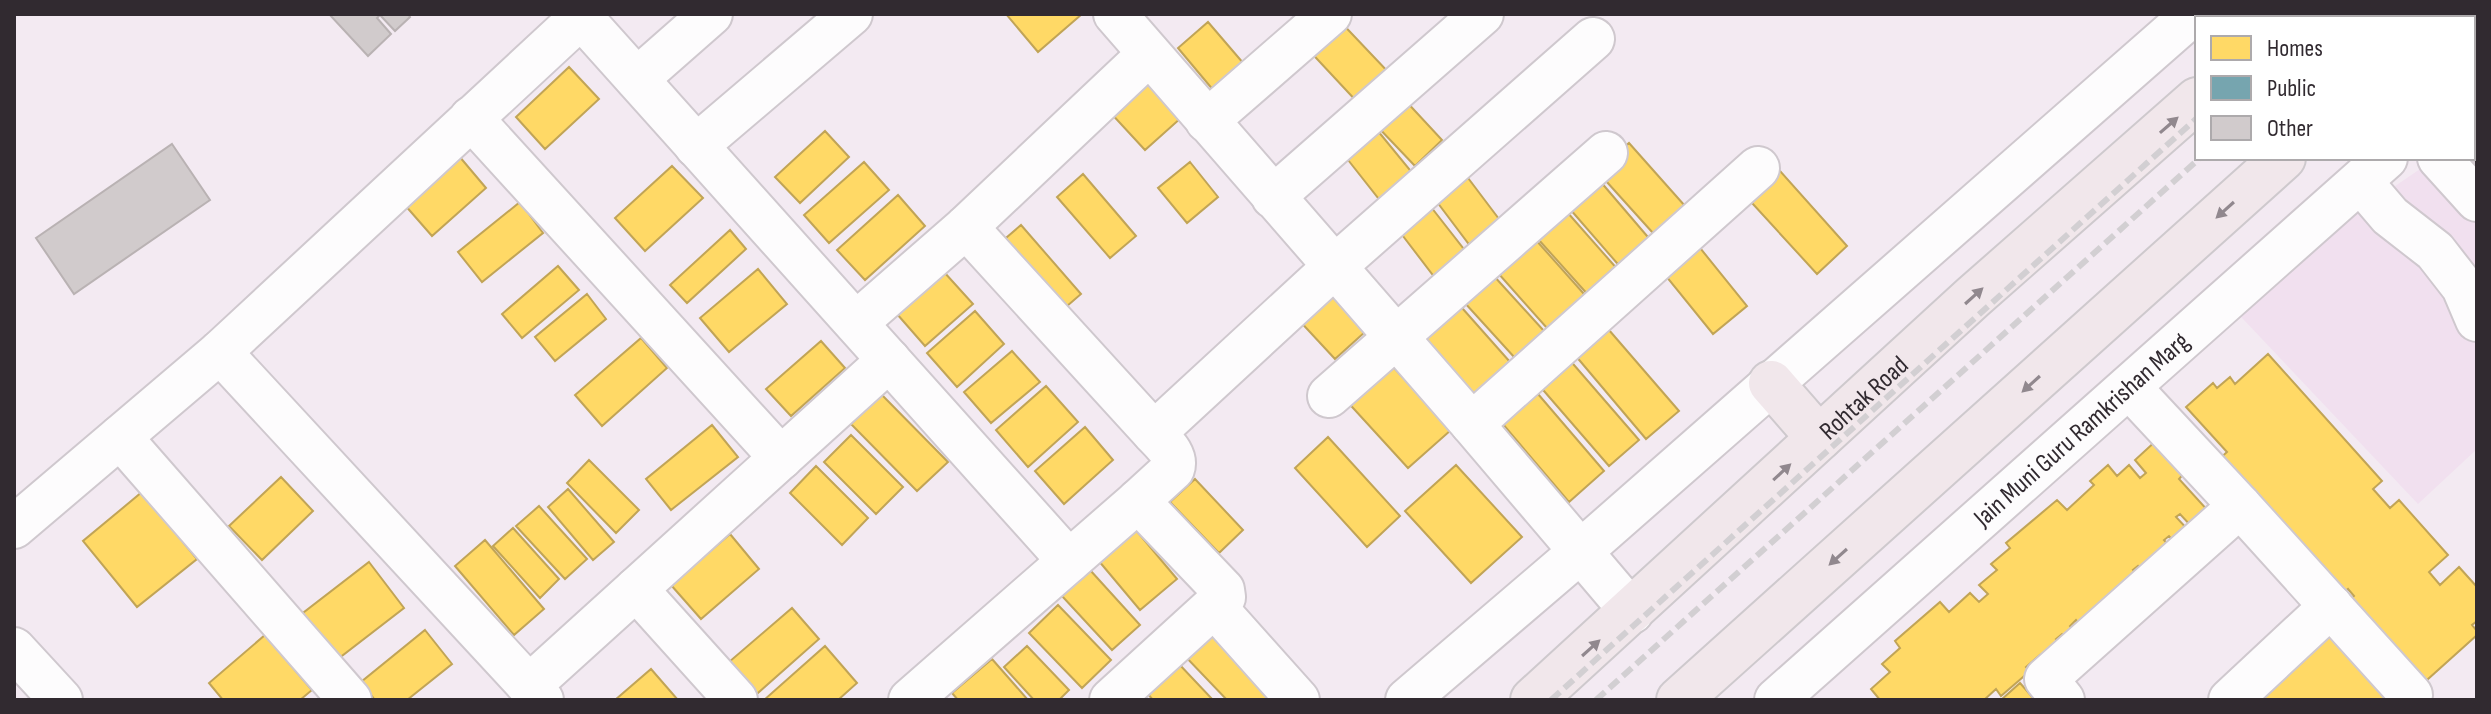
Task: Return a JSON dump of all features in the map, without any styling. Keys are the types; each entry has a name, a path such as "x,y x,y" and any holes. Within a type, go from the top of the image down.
{"main road":[{"name":"Rohtak Road","path":"1533,700 1973,297 2195,102"},
{"path":"1679,700 2281,160"},
{"path":"1771,383 1819,438"}],"street":[{"path":"637,79 711,14"},
{"path":"696,146 851,14"},
{"path":"1115,14 1632,612"},
{"path":"1207,121 1330,14"},
{"path":"1273,197 1482,14"},
{"path":"1407,700 2193,14"},
{"path":"14,527 220,352 581,17 1069,561"},
{"path":"1154,433 1334,267 1593,39"},
{"path":"856,323 966,227 1149,54"},
{"path":"471,118 781,458"},
{"path":"1329,396 1606,153"},
{"path":"2461,160 2477,200"},
{"path":"1472,424 1758,168"},
{"path":"2374,170 2390,216 2435,251 2463,287 2477,320"},
{"name":"Jain Muni Guru Ramkrishan Marg","path":"1776,700 2374,170"},
{"path":"910,700 1175,465 1172,455 1154,433 966,227"},
{"path":"220,352 535,693 636,589 889,360"},
{"path":"2129,387 2411,695"},
{"path":"120,437 350,700"},
{"path":"1111,700 1224,597 1223,590 1138,501"},
{"path":"2063,700 2046,679 2240,506"},
{"path":"636,589 736,700"},
{"path":"1214,606 1298,700"},
{"path":"2230,700 2331,606"},
{"path":"14,649 61,700"}],"shaded area":[{"path":"2426,165 2477,222 2477,449 2418,504 2226,301"}],"building: Homes":[{"path":"1006,14 1082,14 1038,52"},
{"path":"1335,16 1391,75 1360,105 1304,45"},
{"path":"1208,22 1244,64 1214,91 1178,48"},
{"path":"569,67 599,99 545,149 516,117"},
{"path":"1144,76 1182,117 1145,150 1108,110"},
{"path":"1403,98 1442,140 1415,166 1375,124"},
{"path":"1373,125 1419,181 1386,208 1341,151"},
{"path":"825,131 849,157 800,203 775,177"},
{"path":"1629,143 1693,215 1662,243 1597,171"},
{"path":"459,156 486,188 432,236 404,204"},
{"path":"864,162 889,190 829,243 804,215"},
{"path":"1190,162 1218,197 1187,223 1158,188"},
{"path":"1772,162 1847,246 1817,274 1741,191"},
{"path":"672,166 703,198 645,251 615,218"},
{"path":"1459,166 1502,223 1471,247 1428,190"},
{"path":"1083,174 1136,236 1110,258 1057,197"},
{"path":"1594,174 1653,243 1623,270 1563,201"},
{"path":"898,195 925,226 865,280 837,250"},
{"path":"1424,198 1474,262 1442,287 1393,223"},
{"path":"520,202 543,233 482,282 458,252"},
{"path":"1560,204 1619,271 1590,297 1530,230"},
{"path":"1021,225 1081,294 1052,319 993,249"},
{"path":"730,230 746,249 687,303 670,285"},
{"path":"1527,230 1592,303 1555,337 1490,264"},
{"path":"1692,238 1747,306 1713,334 1657,265"},
{"path":"558,266 579,290 522,338 502,314"},
{"path":"758,269 787,304 729,352 700,318"},
{"path":"944,272 973,304 925,346 897,314"},
{"path":"1493,275 1554,342 1525,369 1464,302"},
{"path":"1327,289 1366,331 1335,359 1296,317"},
{"path":"587,294 606,319 555,361 535,337"},
{"path":"1455,300 1518,371 1481,403 1419,331"},
{"path":"975,311 1004,344 957,387 927,353"},
{"path":"1596,315 1679,411 1646,439 1564,342"},
{"path":"641,338 667,368 602,426 575,395"},
{"path":"821,341 845,368 791,416 766,389"},
{"path":"1561,350 1639,440 1609,466 1531,376"},
{"path":"1012,351 1040,382 991,423 964,392"},
{"path":"2268,354 2382,481 2373,489 2390,508 2399,500 2448,555 2429,572 2440,585 2459,567 2477,587 2477,621 2472,625 2477,635 2418,688 2344,605 2354,596 2348,589 2337,598 2216,462 2227,452 2186,407 2213,383 2217,388 2230,377 2235,384"},
{"path":"1386,359 1451,430 1408,468 1343,397"},
{"path":"1526,380 1604,471 1569,502 1491,410"},
{"path":"1046,386 1078,422 1028,467 996,430"},
{"path":"881,394 948,462 917,491 851,424"},
{"path":"712,425 738,457 671,510 646,479"},
{"path":"1085,427 1113,460 1064,504 1035,471"},
{"path":"851,435 903,487 876,514 824,462"},
{"path":"1328,437 1400,516 1367,547 1295,468"},
{"path":"2158,439 2186,471 2179,479 2210,513 2193,528 2180,514 2176,517 2190,532 2177,545 2169,536 2164,540 2172,549 2145,574 2138,566 2133,570 2140,578 2083,628 2076,620 2070,626 2076,634 2069,641 2062,634 2056,639 2063,646 2046,662 2040,655 2026,667 2030,671 2001,696 1996,689 1984,700 1880,700 1871,689 1890,672 1882,664 1900,648 1895,641 1940,602 1949,612 1970,593 1979,602 1988,594 1979,585 1997,570 1991,564 2010,548 2006,543 2057,500 2067,510 2094,485 2090,481 2108,465 2117,476 2129,465 2140,478 2146,473 2135,460"},
{"path":"589,460 639,510 616,533 567,483"},
{"path":"1456,465 1522,537 1471,583 1405,511"},
{"path":"816,466 868,518 842,545 790,493"},
{"path":"281,477 313,511 262,560 229,526"},
{"path":"1195,479 1243,530 1219,553 1170,502"},
{"path":"568,489 614,542 593,560 548,507"},
{"path":"142,492 197,559 137,607 83,541"},
{"path":"539,506 587,559 565,579 516,526"},
{"path":"1130,523 1177,579 1140,610 1093,554"},
{"path":"513,528 559,579 540,598 493,546"},
{"path":"730,534 759,569 701,619 671,585"},
{"path":"485,540 544,609 514,635 455,566"},
{"path":"369,562 404,608 334,662 299,616"},
{"path":"1090,570 1140,625 1112,650 1062,596"},
{"path":"1058,605 1111,660 1082,688 1029,633"},
{"path":"792,608 819,639 750,700 722,668"},
{"path":"2329,627 2393,700 2259,700"},
{"path":"425,630 452,664 407,700 375,700 361,682"},
{"path":"1208,630 1270,695 1264,700 1227,700 1183,654"},
{"path":"265,635 312,690 300,700 223,700 209,683"},
{"path":"825,646 857,683 838,700 764,700"},
{"path":"1027,646 1069,690 1059,700 1034,700 1004,667"},
{"path":"992,659 1028,700 958,700 952,693"},
{"path":"1178,663 1213,700 1153,700 1147,693"},
{"path":"651,669 678,700 615,700"},
{"path":"2020,683 2035,700 2001,700"}],"building: Public":[{"path":"2328,14 2427,14 2425,16 2326,16"}],"building: Other":[{"path":"329,14 408,14 410,17 395,31 380,15 377,18 391,34 368,56"},
{"path":"172,144 210,200 74,294 36,238"}],"railway":[{"path":"1551,700 2195,120"},
{"path":"1596,700 2198,160"}]}
